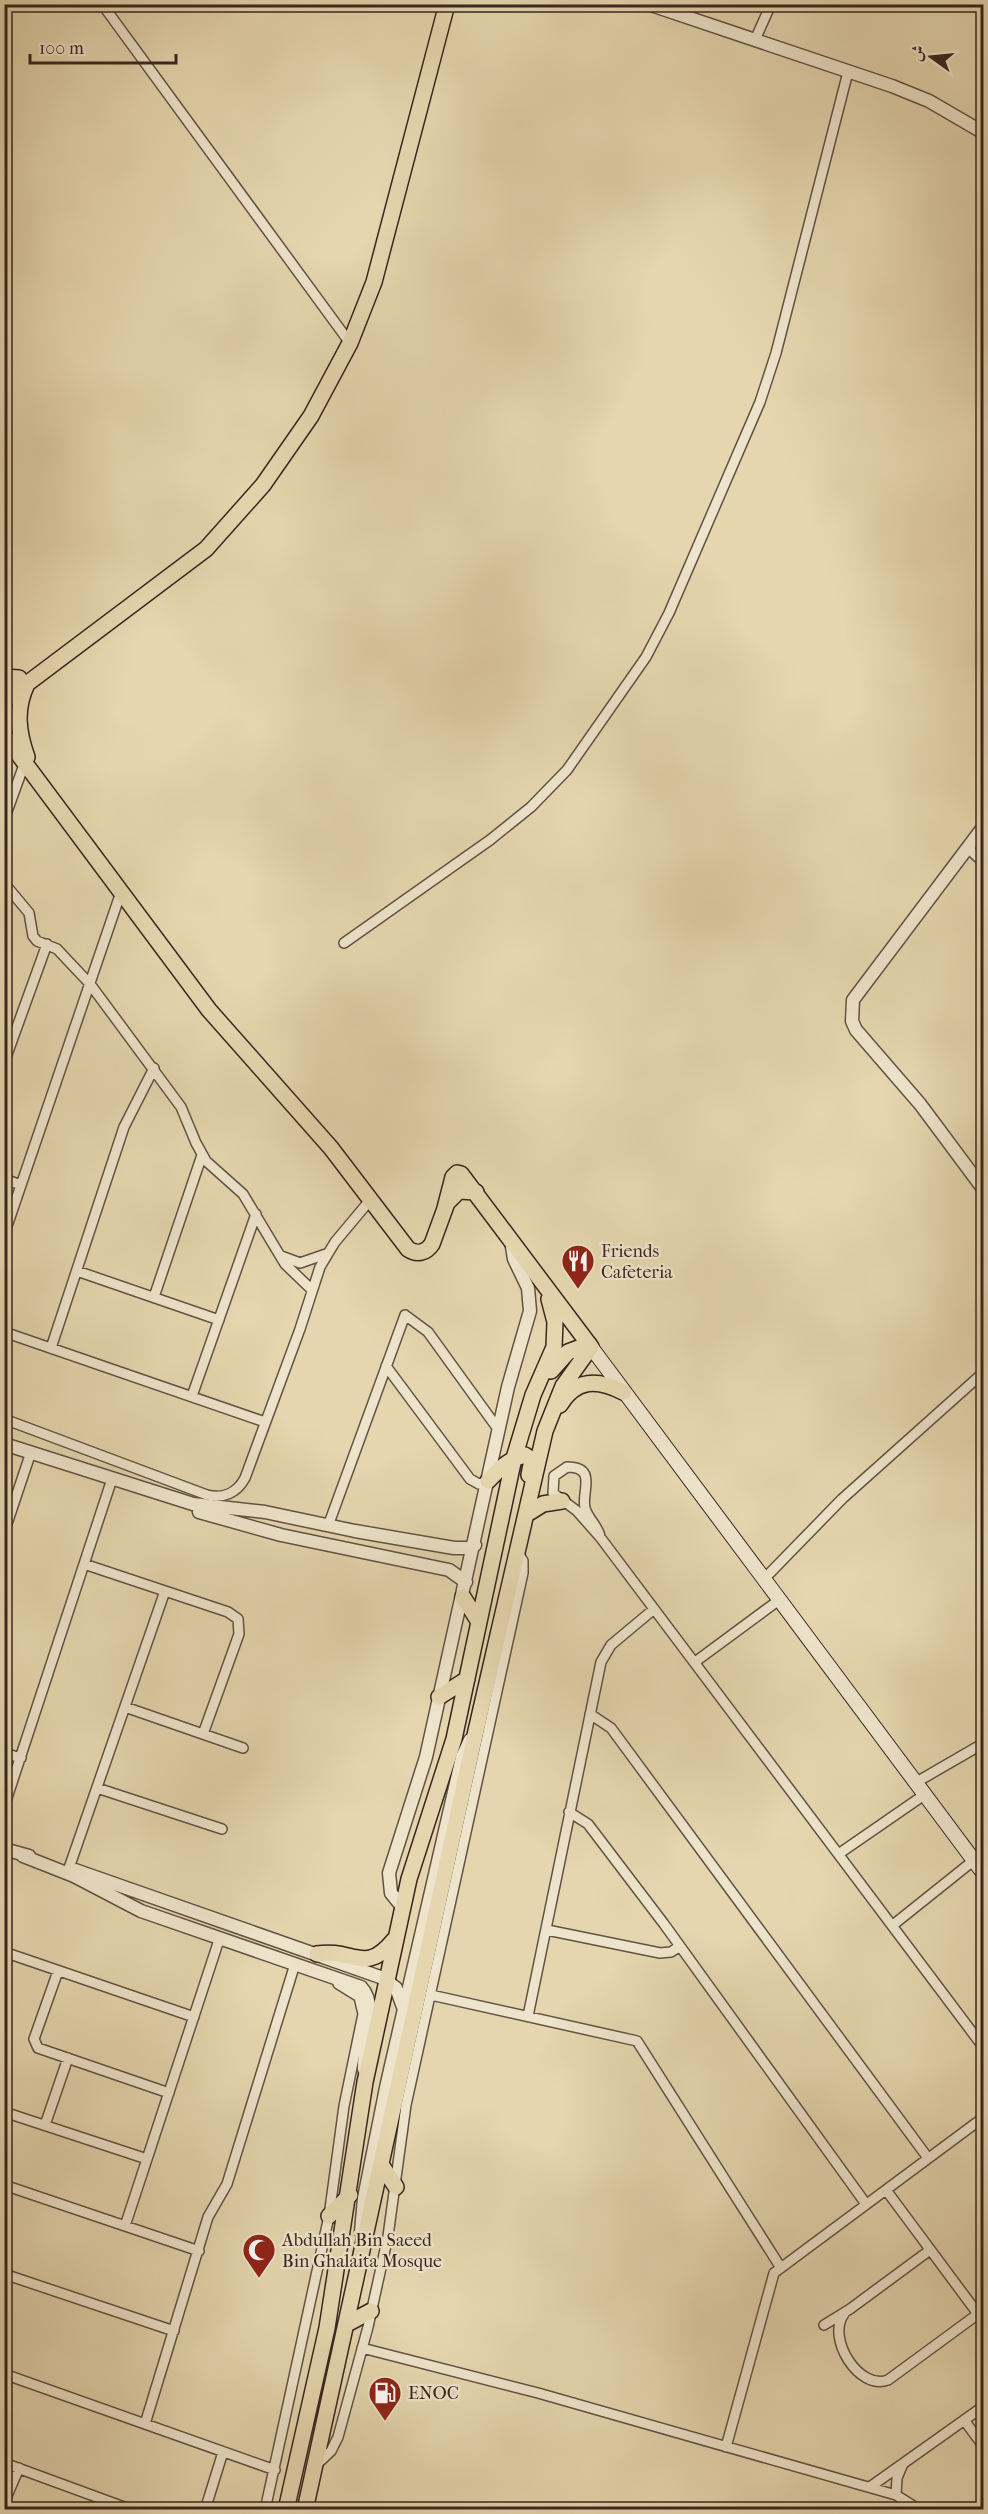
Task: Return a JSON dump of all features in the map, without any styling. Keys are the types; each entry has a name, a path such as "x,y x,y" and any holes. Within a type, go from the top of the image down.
{"main road":[{"path":"4,688 232,519 292,445 325,392 350,343 376,274 447,4"},
{"path":"4,701 17,679"},
{"path":"17,679 19,725 29,767"},
{"path":"4,735 216,1018 331,1148 405,1247 415,1253 427,1250 432,1244 450,1198 459,1191 476,1192"},
{"path":"445,1208 448,1193 457,1173 464,1175 544,1286 984,1874"},
{"path":"286,2510 319,2368 350,2195 365,2082 396,1937 417,1850 448,1760 514,1458 533,1395 552,1355 555,1338 554,1314 544,1286"},
{"path":"528,1416 542,1385 562,1357 574,1348 590,1346"},
{"path":"305,2510 463,1815 475,1735 546,1425 557,1397 590,1346"},
{"path":"538,1467 557,1410 572,1390 582,1384 593,1382 624,1392"},
{"path":"488,1481 514,1458 527,1455 532,1460 527,1487 528,1508"},
{"path":"528,1508 562,1501"},
{"path":"465,1590 479,1622"},
{"path":"439,1697 466,1679"},
{"path":"317,1954 330,1953 357,1960 369,1960 382,1954 396,1937"},
{"path":"382,2166 396,2187"},
{"path":"329,2216 350,2195"},
{"path":"346,2324 371,2312"}],"street":[{"path":"102,4 350,343"},
{"path":"648,4 929,101 984,134"},
{"path":"755,40 771,4"},
{"path":"344,943 490,840 531,807 567,770 646,657 669,614 760,402 848,72"},
{"path":"4,820 29,767"},
{"path":"984,826 969,849 853,1000 850,1010 856,1030 920,1104 984,1190"},
{"path":"969,849 984,862"},
{"path":"4,883 29,913 33,936 37,941 61,952 90,984 185,1113 202,1155 237,1187 291,1272 312,1290"},
{"path":"4,1235 121,892"},
{"path":"4,1063 47,944"},
{"path":"51,1348 124,1127 154,1068"},
{"path":"154,1297 202,1155"},
{"path":"4,1179 21,1185"},
{"path":"4,1419 207,1495 229,1494 242,1483 326,1254 371,1199"},
{"path":"192,1396 256,1214"},
{"path":"403,1908 391,1893 389,1873 424,1767 475,1545 498,1429 530,1311 528,1288 514,1259 511,1239"},
{"path":"281,1256 300,1263 326,1254"},
{"path":"77,1271 219,1320"},
{"path":"328,1526 405,1315 428,1332 498,1429"},
{"path":"4,1332 265,1422"},
{"path":"386,1366 470,1479 479,1484 488,1481"},
{"path":"764,1579 842,1499 984,1372"},
{"path":"4,1443 151,1492 201,1506 266,1512 328,1526 459,1549 475,1545"},
{"path":"4,1533 31,1452"},
{"path":"600,1537 585,1508 586,1480 576,1468 563,1468 554,1476 552,1489 562,1501 577,1511 600,1537 984,2048"},
{"path":"4,1807 112,1479"},
{"path":"151,1492 189,1509 257,1530 449,1570 465,1590"},
{"path":"401,1560 448,1564 453,1559 449,1551 418,1545 405,1539"},
{"path":"315,2466 336,2442 371,2312 396,2187 404,2114 431,1995 463,1815 524,1573 523,1562 517,1552"},
{"path":"84,1564 232,1614 239,1623 239,1634 202,1734"},
{"path":"69,1868 165,1591"},
{"path":"695,1662 779,1600"},
{"path":"528,2016 603,1656 611,1645 654,1609"},
{"path":"125,1707 243,1748"},
{"path":"590,1714 611,1728 928,2158"},
{"path":"361,2260 363,2204 404,2008 462,1756 475,1735"},
{"path":"915,1783 984,1743"},
{"path":"4,1753 21,1758"},
{"path":"96,1788 222,1829"},
{"path":"840,1854 924,1795"},
{"path":"569,1812 588,1824 680,1946 866,2204"},
{"path":"4,1849 74,1876 128,1906 219,1940 357,1984 367,1994 371,2008 364,2049 365,2082"},
{"path":"23,1856 69,1868 388,1981 401,1997 404,2008"},
{"path":"893,1925 973,1861"},
{"path":"547,1930 660,1953 668,1953 680,1946"},
{"path":"125,2226 219,1940"},
{"path":"4,1952 194,2017"},
{"path":"145,2424 211,2211 227,2184 295,1964"},
{"path":"265,2510 329,2216 344,2106 363,2008 355,1993 312,1969"},
{"path":"58,1971 39,2029 42,2043 54,2053 169,2093"},
{"path":"431,1995 630,2037 637,2041 781,2268"},
{"path":"45,2125 68,2058"},
{"path":"4,2112 147,2159"},
{"path":"726,2447 771,2281 781,2268 984,2116"},
{"path":"4,2185 199,2251"},
{"path":"844,2314 837,2327 839,2342 864,2378 875,2382 888,2380 981,2318 886,2190"},
{"path":"824,2325 844,2314 930,2250"},
{"path":"4,2274 174,2331"},
{"path":"362,2348 538,2393 896,2494 920,2510"},
{"path":"4,2374 274,2470"},
{"path":"870,2487 984,2406"},
{"path":"964,2420 984,2447"},
{"path":"205,2510 223,2452"},
{"path":"4,2463 132,2510"},
{"path":"896,2494 897,2478 902,2466"},
{"path":"4,2503 19,2468"}],"place":[{"name":"Friends Cafeteria","path":"578,1290"},
{"name":"Abdullah Bin Saeed Bin Ghalaita Mosque","path":"259,2279"},
{"name":"ENOC","path":"385,2422"}]}
